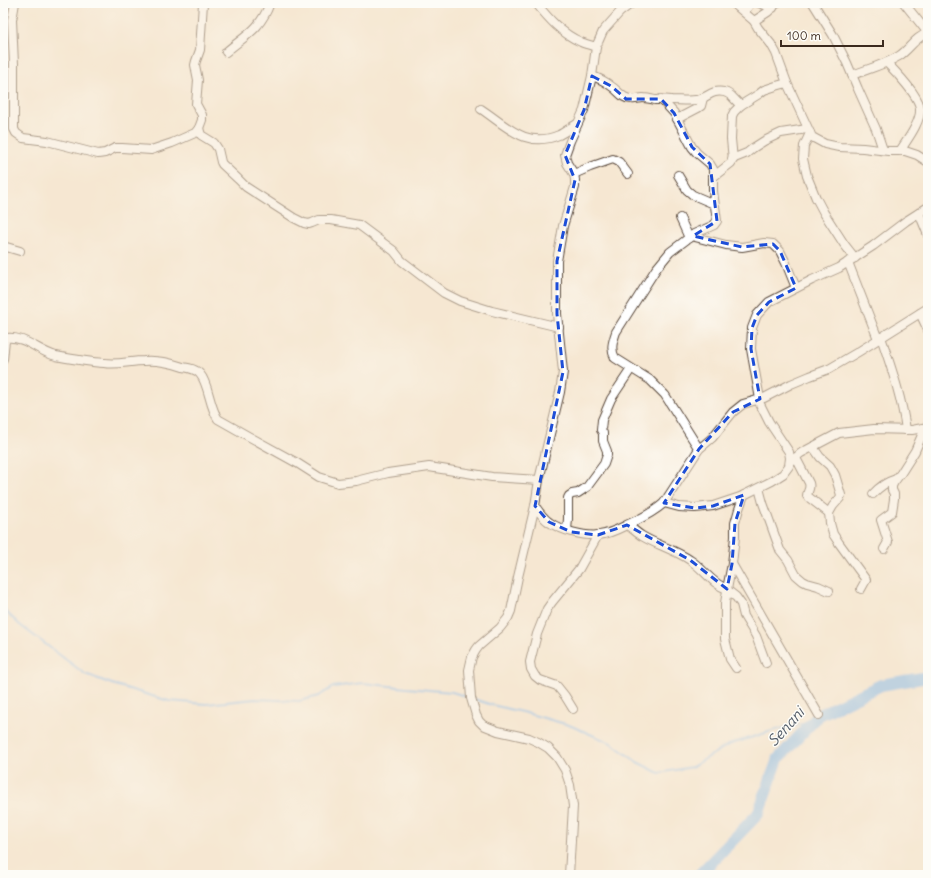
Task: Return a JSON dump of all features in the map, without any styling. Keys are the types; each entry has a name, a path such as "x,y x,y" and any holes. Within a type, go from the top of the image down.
{"street":[{"path":"14,3 12,20 14,129 16,133 23,138 47,141 98,154 105,153 115,148 151,150 195,133 199,128 202,115 196,104 198,80 195,65 200,50 203,3"},
{"path":"226,52 255,29 266,14 270,3"},
{"path":"536,3 549,19 567,34 580,42 596,47"},
{"path":"569,875 572,806 570,785 565,770 557,757 548,748 538,742 529,738 498,731 483,725 479,721 471,698 469,670 472,657 479,646 500,628 511,611 535,506 539,480 560,392 563,372 557,314 558,260 563,226 575,187 574,174 567,163 565,155 570,140 584,110 592,76 596,47 604,31 620,12 632,3"},
{"path":"733,3 754,21 771,44 776,53 786,83 812,137 825,144 839,147 905,152 917,155 928,162"},
{"path":"744,12 751,3"},
{"path":"759,3 775,5"},
{"path":"813,3 833,35 847,63 876,129 883,150"},
{"path":"852,75 901,55 919,37 928,33 904,3"},
{"path":"754,21 763,16 775,5"},
{"path":"887,62 916,97 920,109 917,124 900,151"},
{"path":"592,76 600,79 626,98 632,100 643,98 661,100 695,100 703,98 714,92 724,92 733,97 737,103 741,105"},
{"path":"713,177 731,163 732,116 734,112 741,105 764,90 786,83"},
{"path":"677,119 701,106 703,98"},
{"path":"661,100 671,109 692,147 710,164 713,169 713,192 717,221 690,237 670,252 656,269 616,332 612,344 612,353 615,358 650,380 665,395 699,449"},
{"path":"920,109 928,104"},
{"path":"481,109 517,134 527,138 545,138 559,135 578,123"},
{"path":"199,128 200,133 214,143 218,149 221,162 226,168 246,186 294,218 309,224 320,220 325,220 359,225 394,251 402,261 444,293 460,301 492,311 559,327"},
{"path":"732,159 747,153 753,148 781,133 808,131"},
{"path":"808,131 804,146 803,160 807,176 816,198 844,244 851,260 880,338 902,406 906,430"},
{"path":"574,174 612,159 619,162 628,174"},
{"path":"678,175 693,195 714,204"},
{"path":"829,513 807,496 810,483 790,458 789,452 769,422 759,399 751,349 752,328 757,315 769,302 839,268 928,207"},
{"path":"919,213 928,236"},
{"path":"680,218 690,237 742,247 764,243 773,244 780,251 796,288"},
{"path":"3,246 20,251"},
{"path":"535,506 541,515 549,522 567,530 585,534 598,535 610,532 646,516 664,503 699,449 712,438 733,412 743,404 759,399 829,369 928,308"},
{"path":"920,313 928,330"},
{"path":"3,359 5,341 6,338 9,337 25,342 49,355 110,364 144,360 159,361 193,369 200,373 204,381 210,401 218,419 319,477 338,483 429,467 492,477 539,480"},
{"path":"567,530 568,498 572,494 587,487 604,464 607,451 601,430 602,420 611,399 631,369"},
{"path":"664,503 679,508 701,508 713,506 744,495 783,474 793,460 813,447 835,435 844,432 874,429 912,430 926,427"},
{"path":"884,548 888,542 881,520 892,512 894,494 892,486 915,451 926,427"},
{"path":"813,447 820,457 830,466 841,495 829,513 830,523 833,534 866,580 861,589"},
{"path":"873,494 883,484 896,480"},
{"path":"759,488 780,550 788,560 796,575 807,583 829,590"},
{"path":"736,668 730,659 725,639 724,603 732,564 735,523 744,495"},
{"path":"627,525 642,536 690,560 700,567 717,584 727,589 736,597 741,604 744,616 756,636 766,663"},
{"path":"573,709 557,686 540,680 535,676 531,669 530,662 536,634 547,609 579,569 598,535"},
{"path":"732,564 819,714"}],"highlighted area":[{"path":"592,76 611,86 626,99 661,99 674,113 692,147 710,164 717,221 693,236 742,247 773,244 780,251 796,288 769,302 757,315 752,328 751,349 760,399 733,412 699,449 664,503 695,508 713,506 744,495 735,523 732,564 727,589 690,560 627,525 598,535 571,532 549,522 535,506 563,372 557,314 557,261 575,180 565,155 584,110"}],"waterway":[{"path":"3,609 20,625 85,674 112,684 169,701 206,704 255,699 299,701 319,696 333,687 363,683 452,692 468,697"},
{"name":"Senani","path":"699,875 758,814 778,759 819,715 881,685 928,677"},
{"path":"474,699 569,725 611,743 637,762 659,773 692,767 728,745 775,730 812,722"}]}
